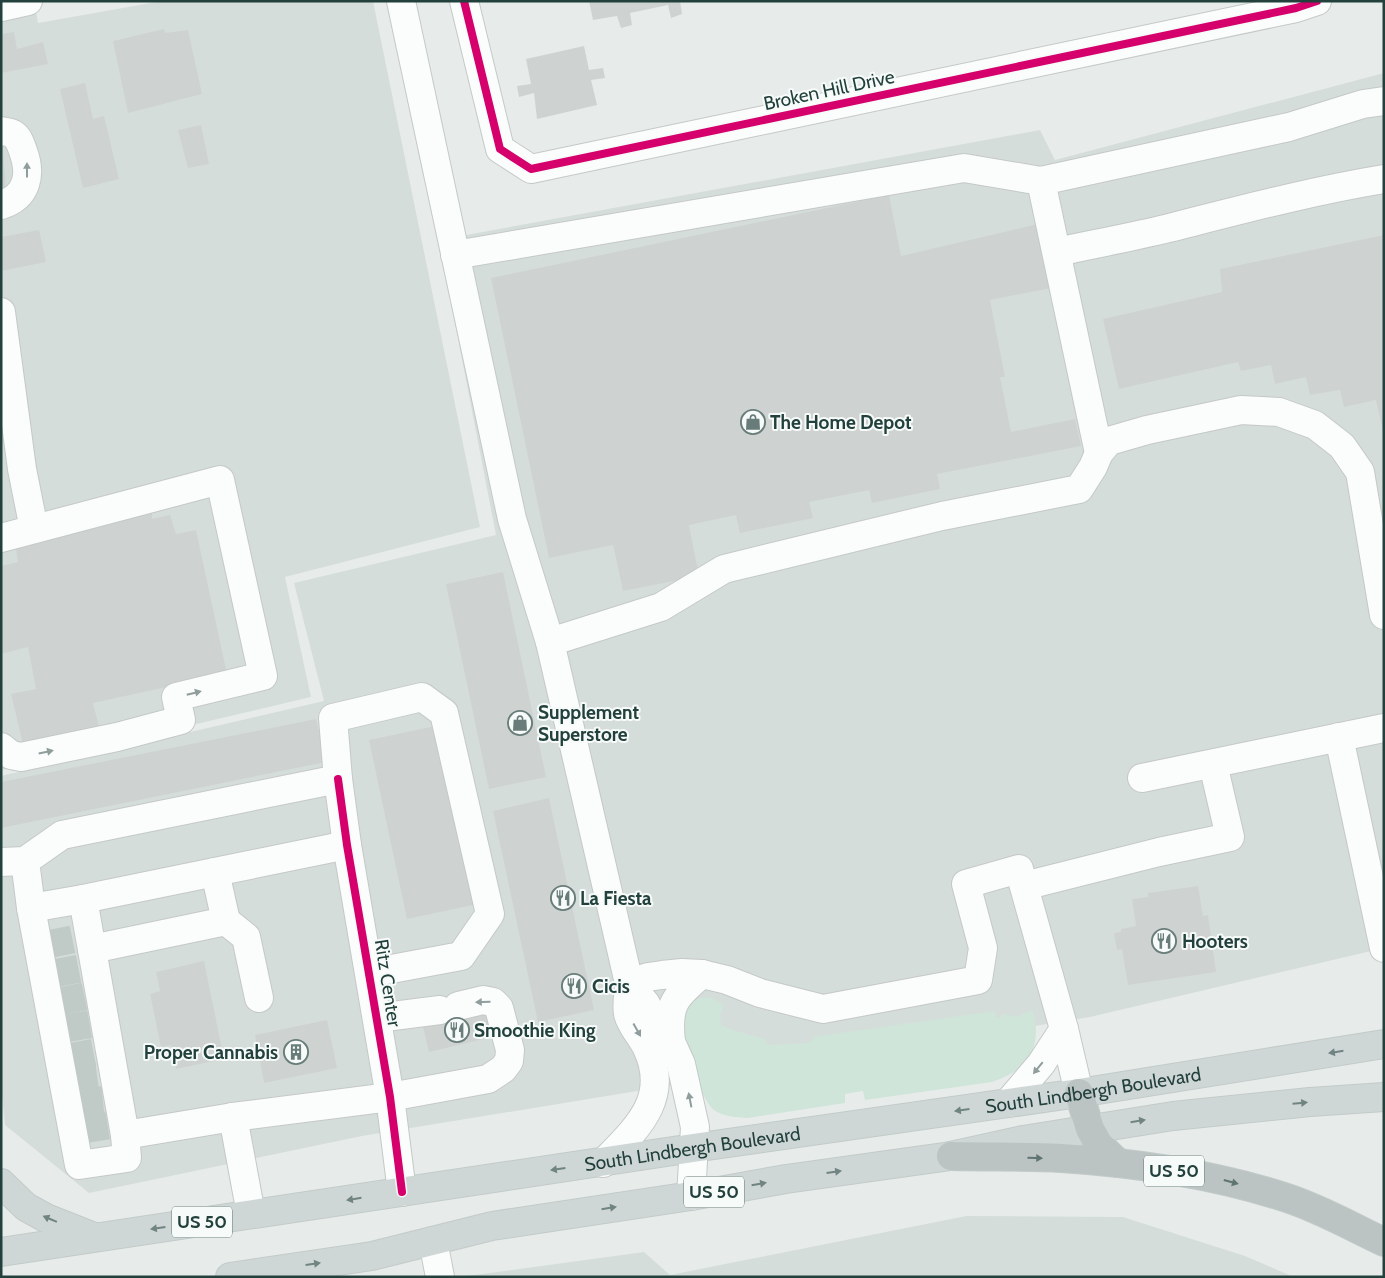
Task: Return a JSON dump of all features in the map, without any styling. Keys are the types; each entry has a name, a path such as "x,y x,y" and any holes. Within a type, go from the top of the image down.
{"highway":[{"path":"1079,1093 1090,1129 1099,1145 1118,1164"},
{"name":"US 50","path":"951,1156 1059,1158 1167,1170 1226,1180 1280,1196 1333,1217 1384,1242"}],"main road":[{"name":"South Lindbergh Boulevard","path":"1,1252 693,1148 1079,1093 1384,1044"},
{"name":"South Lindbergh Boulevard","path":"233,1276 372,1256 492,1226 691,1196 786,1179 951,1156 1023,1140 1173,1116 1240,1108 1384,1097"},
{"path":"1,1183 26,1207 46,1218 95,1237"}],"street":[{"path":"1,7 28,1"},
{"path":"401,1 512,519 550,642 629,983 628,1014 648,1049 654,1069 656,1087 641,1122 603,1163"},
{"name":"Broken Hill Drive","path":"464,1 500,148 531,170 1287,10 1317,1"},
{"path":"456,255 964,168 1041,181 1289,126 1363,104 1384,101"},
{"path":"1,131 12,134 19,140 26,160 27,183 19,196 12,202 1,205"},
{"path":"1057,252 1168,228 1242,208 1341,186 1384,179"},
{"path":"1041,181 1099,453"},
{"path":"1,312 22,469 34,529"},
{"path":"550,642 661,607 724,568 942,516 1078,489 1099,453 1110,441 1152,429 1241,410 1280,412 1315,425 1342,446 1360,472 1381,585 1384,615"},
{"path":"1,538 220,480 263,676 176,697 181,720 116,737 21,757 11,755 1,746"},
{"name":"Ritz Center","path":"370,973 462,956 490,914 444,713 422,697 333,718 338,780 390,1097 402,1192"},
{"path":"1142,778 1384,728"},
{"path":"1339,737 1384,948"},
{"path":"1024,886 1159,852 1230,837 1213,764"},
{"path":"83,899 88,951 95,994 127,1158 79,1165 77,1131 42,946 31,908 13,861 62,835 338,780"},
{"path":"31,908 348,845"},
{"path":"629,983 662,975 702,974 728,980 760,993 823,1009 978,980 983,948 966,884 1019,869 1064,1029 1079,1093"},
{"path":"215,872 226,921 246,937 258,998"},
{"path":"88,951 226,921"},
{"path":"671,1042 669,1021 672,1006 681,993 702,974"},
{"path":"629,983 646,1004 654,1022 671,1042 682,1064 695,1127 691,1196"},
{"path":"119,1116 233,1117 390,1097 488,1079 503,1069 509,1061 510,1050 499,1008 493,1002 483,1000 449,1008 377,1018"},
{"path":"1008,1103 1041,1064 1064,1029"},
{"path":"233,1117 251,1214"},
{"path":"433,1241 440,1277"}],"shaded area":[{"path":"1,1 34,1 38,23 162,1 373,1 480,527 285,577 311,697 1,770"},
{"path":"1384,73 1384,948 1090,1017 362,1136 89,1193 5,1125 1,1086 1,776 324,701 294,583 496,535 439,240 1040,130 1055,160"},
{"path":"966,1216 1123,1217 1245,1256 1294,1277 460,1277 644,1252 670,1275"}],"green space":[{"path":"699,998 712,998 724,1005 720,1015 721,1025 765,1039 768,1045 807,1043 812,1041 813,1037 995,1011 996,1017 999,1018 1003,1014 1017,1017 1032,1010 1036,1031 1034,1046 1028,1060 1013,1073 992,1082 865,1100 863,1091 845,1094 845,1103 748,1118 735,1117 718,1112 710,1105 684,1050 680,1033 683,1018 689,1004"}],"building":[{"path":"589,1 680,1 682,14 671,18 668,5 630,13 632,25 621,28 617,16 593,20"},
{"path":"164,29 165,33 188,30 202,94 128,113 113,41"},
{"path":"14,32 17,49 43,42 48,64 1,73 1,34"},
{"path":"584,46 589,70 603,68 605,78 591,80 597,105 537,119 534,93 519,97 517,86 531,84 526,59"},
{"path":"85,83 93,119 104,116 119,179 83,188 60,89"},
{"path":"201,125 209,164 188,168 178,130"},
{"path":"1,146 3,146 6,193 1,194"},
{"name":"The Home Depot","path":"889,195 901,256 1038,224 1051,288 990,300 1005,377 1000,377 1011,432 1075,419 1081,446 937,474 940,489 872,503 869,490 809,502 813,518 740,533 736,515 689,525 699,576 623,591 613,545 549,558 491,278"},
{"path":"39,230 46,262 1,271 1,237"},
{"path":"1384,235 1384,436 1376,400 1344,407 1340,390 1310,395 1306,377 1275,384 1271,365 1241,371 1238,362 1119,389 1103,319 1222,292 1220,269"},
{"path":"152,513 152,519 170,515 176,534 196,530 227,674 93,703 100,731 24,748 11,694 36,689 28,647 1,654 1,566 18,562 15,543"},
{"path":"503,572 546,777 489,789 446,584"},
{"path":"316,719 326,762 1,828 1,782"},
{"path":"440,725 478,904 407,919 369,740"},
{"path":"549,798 594,1010 538,1022 493,811"},
{"name":"Hooters","path":"1198,886 1203,916 1208,915 1216,972 1128,985 1122,949 1117,950 1114,933 1121,932 1121,929 1136,926 1132,899 1148,897 1148,893"},
{"path":"204,961 224,1059 176,1069 171,1045 161,1047 150,994 160,991 156,972"},
{"name":"Smoothie King","path":"485,1007 492,1037 429,1052 422,1023"},
{"name":"Proper Cannabis","path":"327,1020 337,1068 264,1083 255,1035"}],"tunnel":[{"path":"45,945 79,938"},
{"path":"51,974 87,967"},
{"path":"57,1002 91,995"},
{"path":"62,1029 97,1023"},
{"path":"66,1058 103,1051"},
{"path":"69,1077 107,1072"},
{"path":"75,1103 113,1099"},
{"path":"80,1130 116,1124"}],"cycle path":[{"path":"464,1 500,149 531,169 1296,8 1317,1"},
{"path":"338,779 347,845 390,1097 402,1192"}],"place":[{"name":"The Home Depot","path":"753,422"},
{"name":"Supplement Superstore","path":"520,723"},
{"name":"La Fiesta","path":"563,898"},
{"name":"Hooters","path":"1164,941"},
{"name":"Cicis","path":"574,986"},
{"name":"Smoothie King","path":"457,1030"},
{"name":"Proper Cannabis","path":"296,1052"}]}
